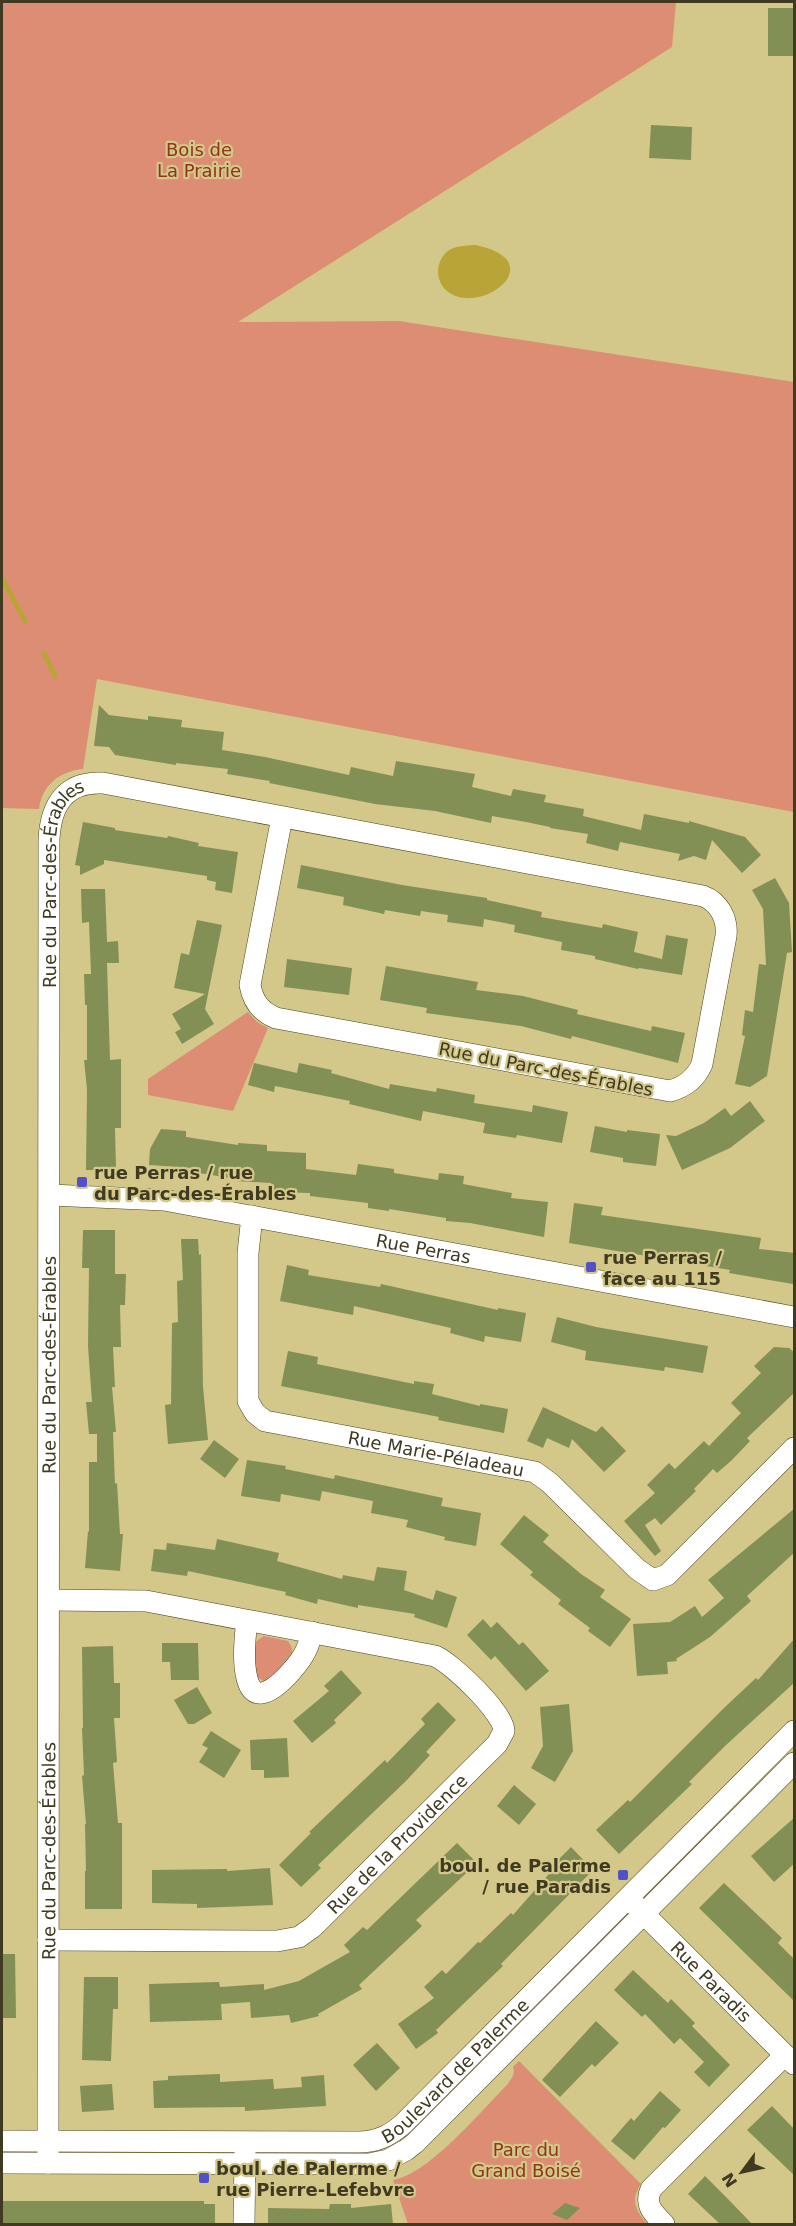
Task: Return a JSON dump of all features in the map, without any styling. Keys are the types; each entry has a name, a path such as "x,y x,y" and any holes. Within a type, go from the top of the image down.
{"street":[{"name":"Rue du Parc-des-Érables","path":"48,2163 49,839 50,820 57,803 70,791 87,783 96,783 282,817 708,898 720,910 727,930 702,1064 698,1072 677,1089 662,1091 288,1020 269,1015 255,1002 250,977 282,817"},
{"name":"Rue Perras","path":"50,1195 147,1198 795,1317"},
{"name":"Rue Marie-Péladeau","path":"252,1216 248,1253 248,1401 255,1413 265,1421 535,1472 550,1483 637,1569 653,1580 667,1575 795,1448"},
{"name":"Rue de la Providence","path":"48,1940 277,1941 299,1937 313,1927 497,1744 504,1734 504,1725 498,1714 449,1664 426,1653 146,1601 49,1600"},
{"path":"247,1620 243,1650 244,1671 249,1687 254,1692 260,1693 274,1689 301,1661 309,1647 312,1632"},
{"name":"Boulevard de Palerme","path":"2,2141 365,2142 384,2138 393,2133 629,1898 791,1743"},
{"name":"Boulevard de Palerme","path":"2,2163 369,2164 388,2160 406,2150 795,1763"},
{"name":"Rue Paradis","path":"629,1898 790,2060"},
{"path":"664,2224 651,2210 648,2203 651,2189 790,2060"},
{"path":"244,2224 245,2142"}],"green space":[{"name":"Bois de La Prairie","path":"2,2 676,2 672,47 238,322 399,321 794,382 794,812 97,679 83,769 60,776 48,786 39,809 2,808"},
{"path":"248,1012 257,1022 268,1028 233,1111 148,1095 148,1079"},
{"path":"264,1636 288,1641 292,1648 287,1664 265,1682 254,1675 255,1642"},
{"name":"Parc du Grand Boisé","path":"519,2061 641,2184 635,2201 647,2224 408,2224 393,2180 407,2176 438,2155 507,2085 513,2074 513,2067"}],"shaded area":[{"path":"475,245 498,253 509,263 510,274 503,284 491,293 476,297 461,297 447,291 440,282 438,271 444,255 451,249"}],"building":[{"path":"768,8 795,8 795,56 768,56"},
{"path":"651,125 692,127 691,160 649,158"},
{"path":"99,705 109,715 148,720 148,716 182,720 181,727 224,732 222,750 349,775 351,767 393,776 396,761 475,774 472,787 511,796 513,789 546,795 544,802 584,809 583,816 641,830 644,814 689,823 689,821 745,837 761,855 742,873 712,840 706,860 694,856 678,861 680,854 620,842 618,851 586,843 588,834 526,822 492,816 491,823 435,811 375,804 269,783 270,781 227,774 228,769 176,763 176,765 115,755 109,747 94,746"},
{"path":"83,822 115,828 115,830 167,838 168,836 199,843 198,846 238,852 232,893 215,890 216,882 207,880 207,876 104,860 104,864 80,875 80,866 75,865"},
{"path":"301,865 402,885 487,898 487,900 542,912 541,917 602,928 603,924 638,932 634,952 662,959 666,935 688,939 682,975 638,969 595,959 595,956 561,950 562,942 514,932 515,925 484,919 483,927 447,922 448,915 421,911 420,916 385,910 384,914 343,905 344,897 297,888"},
{"path":"775,878 789,903 792,952 787,953 767,1076 750,1087 735,1084 745,1036 742,1035 745,1010 753,1012 759,964 766,965 763,909 752,890"},
{"path":"81,889 105,889 107,942 118,941 119,963 107,963 110,1060 121,1059 121,1128 115,1128 116,1170 86,1170 87,1089 84,1060 87,1060 87,1005 85,1005 84,974 91,974 89,922 82,923"},
{"path":"197,920 222,925 205,1009 214,1024 182,1044 175,1032 181,1029 172,1014 205,994 174,988 181,953 189,955"},
{"path":"287,959 352,968 349,995 284,987"},
{"path":"386,966 478,982 476,990 523,996 578,1010 577,1014 651,1031 652,1026 685,1033 678,1063 572,1036 571,1039 521,1026 426,1013 427,1008 380,1000"},
{"path":"254,1063 297,1073 299,1063 332,1070 331,1073 389,1089 390,1084 436,1092 437,1088 475,1095 474,1103 532,1112 533,1105 568,1112 562,1143 517,1135 516,1138 483,1133 485,1123 423,1111 421,1121 349,1104 350,1101 275,1086 274,1092 248,1085"},
{"path":"750,1101 765,1121 730,1148 682,1170 666,1135 676,1136 704,1123 725,1108 731,1116"},
{"path":"595,1126 627,1132 627,1130 660,1134 656,1166 623,1162 623,1158 590,1152"},
{"path":"161,1129 186,1131 186,1137 238,1145 238,1143 267,1145 267,1151 306,1153 306,1169 356,1175 358,1164 394,1169 394,1173 438,1180 439,1173 464,1176 463,1184 512,1193 511,1198 548,1202 544,1237 470,1223 446,1221 446,1218 368,1208 368,1203 310,1196 310,1193 271,1192 271,1183 236,1181 236,1179 193,1172 193,1168 149,1165 150,1149"},
{"path":"574,1203 603,1207 601,1215 761,1238 759,1249 795,1253 793,1284 729,1273 730,1270 569,1243"},
{"path":"83,1230 115,1230 115,1274 126,1274 125,1305 120,1305 121,1347 113,1347 115,1387 112,1387 116,1432 113,1432 115,1484 117,1483 120,1534 123,1534 120,1571 85,1568 89,1532 89,1462 97,1462 97,1434 89,1434 86,1402 92,1402 88,1346 89,1268 82,1268"},
{"path":"181,1239 198,1239 199,1255 201,1254 203,1387 208,1440 168,1444 165,1405 171,1404 172,1323 178,1322 177,1281 183,1280"},
{"path":"287,1265 309,1270 308,1275 380,1287 381,1284 498,1310 498,1308 526,1313 521,1342 485,1336 484,1342 450,1333 451,1328 354,1306 353,1315 280,1301"},
{"path":"557,1317 596,1327 708,1346 703,1373 665,1367 664,1371 585,1360 586,1351 551,1342"},
{"path":"774,1347 789,1348 795,1353 795,1392 747,1438 750,1441 732,1460 717,1473 713,1469 694,1489 696,1491 661,1525 655,1518 645,1525 661,1551 655,1556 624,1521 655,1493 647,1485 669,1463 675,1469 704,1441 709,1446 741,1413 731,1403 761,1373 754,1366"},
{"path":"288,1351 318,1357 317,1364 414,1384 414,1381 434,1384 432,1394 480,1406 480,1404 508,1409 504,1433 438,1420 439,1417 281,1386"},
{"path":"543,1407 596,1432 602,1426 626,1451 604,1472 572,1439 569,1448 547,1438 543,1448 527,1441"},
{"path":"214,1440 239,1459 225,1478 200,1459"},
{"path":"247,1460 286,1466 285,1469 334,1479 335,1475 443,1498 441,1506 481,1513 476,1546 444,1540 445,1537 406,1527 408,1520 371,1513 373,1501 322,1491 320,1501 281,1494 280,1502 241,1496"},
{"path":"795,1508 795,1552 747,1596 751,1601 710,1637 676,1659 677,1661 667,1662 668,1674 637,1676 633,1624 670,1622 695,1606 702,1617 724,1598 708,1580"},
{"path":"524,1515 549,1535 543,1542 581,1574 605,1590 600,1597 631,1619 610,1647 588,1631 590,1628 558,1604 561,1600 530,1575 533,1572 500,1544"},
{"path":"217,1539 279,1553 277,1561 342,1579 343,1575 374,1581 377,1567 407,1571 404,1590 433,1600 436,1590 457,1597 447,1628 414,1617 415,1614 358,1605 358,1608 318,1599 317,1604 285,1595 286,1592 188,1571 187,1576 151,1571 154,1549 166,1550 167,1543 215,1550"},
{"path":"483,1619 491,1628 497,1622 519,1645 523,1642 549,1671 526,1691 495,1656 491,1660 467,1635"},
{"path":"795,1638 795,1682 725,1746 689,1782 692,1784 619,1854 596,1830 628,1800 630,1802 756,1678 758,1680"},
{"path":"162,1643 198,1643 199,1680 171,1680 170,1662 162,1662"},
{"path":"113,1646 114,1683 120,1683 120,1718 114,1718 117,1762 113,1763 118,1823 122,1823 122,1909 85,1909 86,1824 82,1776 84,1775 82,1647"},
{"path":"341,1670 362,1693 334,1720 336,1723 312,1743 293,1721 329,1691 324,1686"},
{"path":"197,1687 212,1713 194,1724 188,1724 174,1700"},
{"path":"438,1702 456,1720 426,1752 430,1755 406,1781 318,1865 321,1868 301,1887 279,1865 311,1833 309,1832 385,1760 387,1763 425,1724 421,1719"},
{"path":"569,1704 573,1751 555,1782 531,1768 543,1746 540,1707"},
{"path":"211,1731 241,1750 224,1778 199,1762 208,1748 202,1745"},
{"path":"287,1738 289,1777 264,1778 264,1770 251,1770 250,1740"},
{"path":"514,1785 536,1804 519,1825 497,1806"},
{"path":"795,1817 795,1863 774,1882 751,1856"},
{"path":"457,1843 477,1863 416,1920 422,1926 359,1985 362,1989 318,2014 319,2016 291,2023 289,2015 251,2018 250,2002 221,2004 222,2020 150,2022 149,1984 219,1982 220,1987 264,1984 264,1990 299,1981 350,1952 344,1945 363,1927 367,1930"},
{"path":"571,1847 593,1870 501,1964 503,1966 436,2030 438,2033 416,2049 398,2024 434,1998 424,1987 442,1970 446,1974 478,1942 480,1943 511,1913 513,1915 555,1867 553,1865"},
{"path":"270,1868 273,1905 197,1908 197,1904 152,1903 152,1870 227,1869 227,1871"},
{"path":"724,1883 782,1938 778,1943 795,1960 795,2002 699,1908"},
{"path":"2,1954 15,1954 16,2018 2,2018"},
{"path":"633,1970 668,2003 671,1999 695,2023 692,2026 730,2065 709,2087 694,2072 704,2062 680,2038 674,2044 645,2014 642,2017 614,1990"},
{"path":"84,1977 118,1977 118,2009 113,2009 111,2061 82,2060"},
{"path":"596,2021 619,2043 595,2067 592,2064 560,2097 542,2080"},
{"path":"377,2043 400,2068 376,2091 353,2065"},
{"path":"220,2074 220,2082 273,2079 274,2089 302,2087 301,2077 324,2075 326,2106 245,2111 245,2107 154,2108 153,2081 168,2080 168,2076"},
{"path":"112,2084 114,2110 82,2112 80,2086"},
{"path":"660,2091 681,2110 634,2160 611,2141 631,2118 634,2121"},
{"path":"772,2106 795,2130 795,2176 747,2130"},
{"path":"705,2176 752,2224 720,2224 688,2194"},
{"path":"2,2201 204,2201 204,2204 215,2204 215,2224 2,2224"},
{"path":"565,2203 580,2208 567,2220 552,2214"},
{"path":"330,2204 351,2204 351,2208 391,2204 393,2224 268,2224 268,2208 329,2209"}],"waterway":[{"path":"2,578 25,621"},
{"path":"44,653 55,676"}],"place":[{"name":"rue Perras / rue du Parc-des-Érables","path":"82,1182"},
{"name":"rue Perras / face au 115","path":"591,1267"},
{"name":"boul. de Palerme / rue Paradis","path":"623,1875"},
{"name":"boul. de Palerme / rue Pierre-Lefebvre","path":"204,2178"}]}
